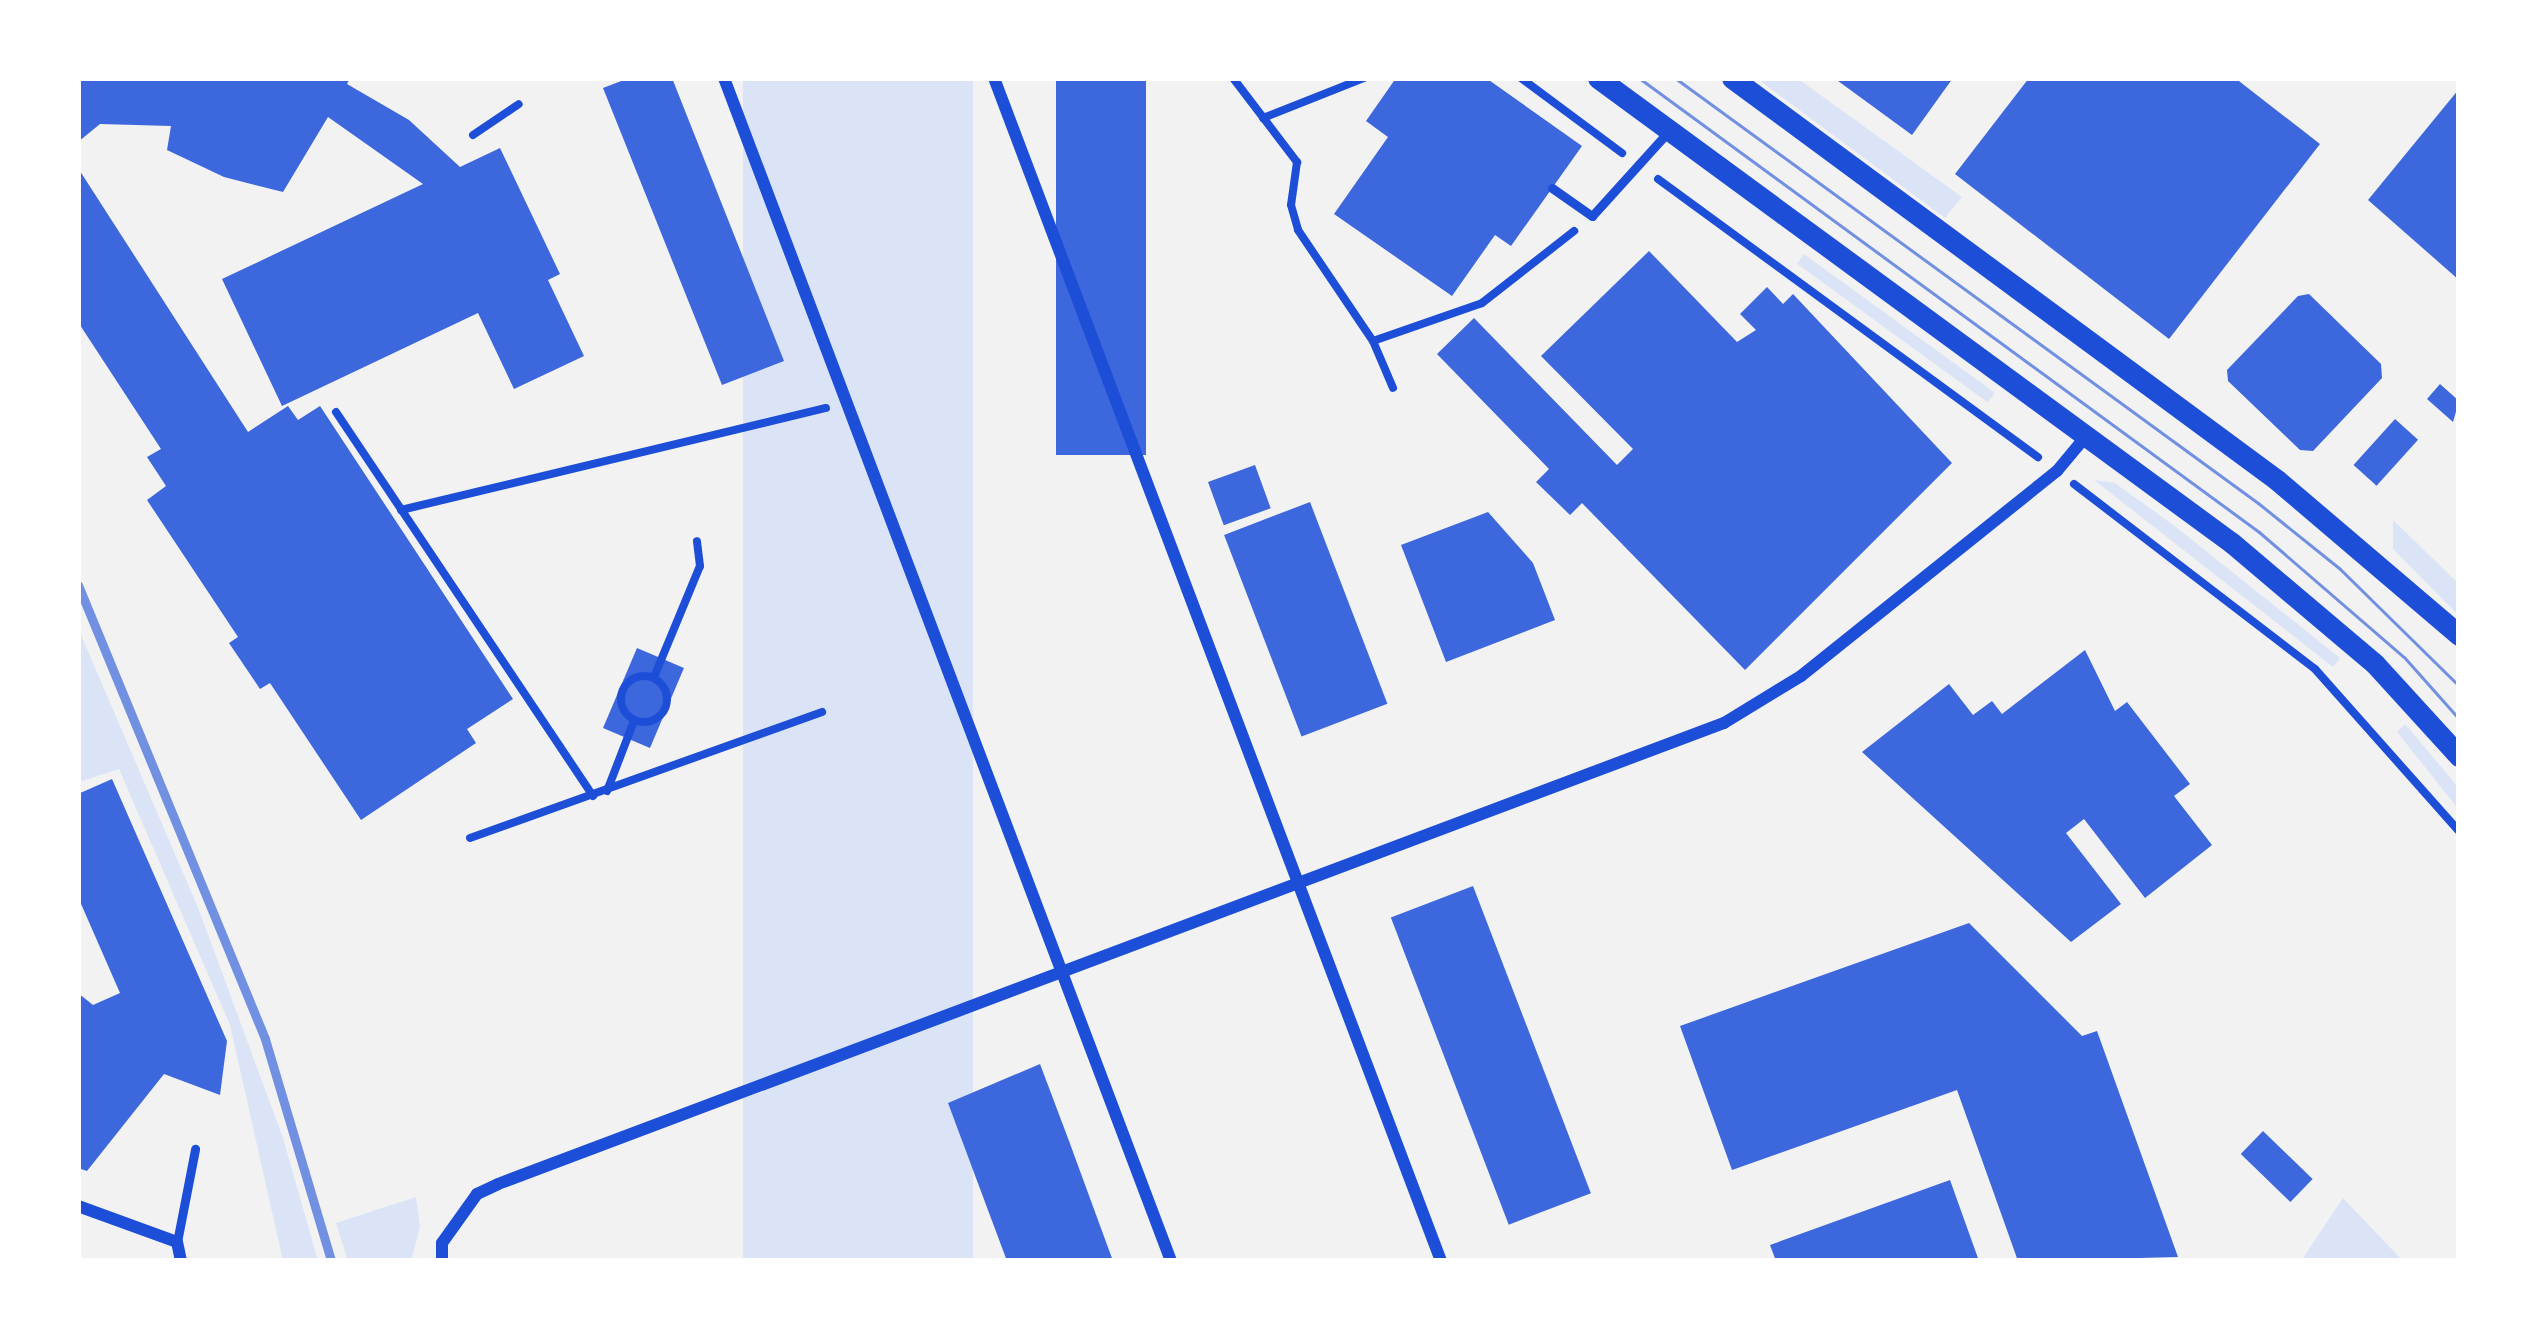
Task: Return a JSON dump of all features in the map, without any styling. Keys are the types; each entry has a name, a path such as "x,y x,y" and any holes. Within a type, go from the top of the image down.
{"street":[{"path":"724,78 1171,1261"},
{"path":"994,78 1441,1261"},
{"path":"1598,78 2087,435 2321,617 2459,756"},
{"path":"1732,78 2277,480 2459,634"},
{"path":"442,1261 442,1243 477,1194 498,1184 1296,878 1724,723 1801,676 2057,471 2087,435"},
{"path":"78,1206 177,1242 181,1261"}],"lane":[{"path":"1552,188 1592,216 1669,130"},
{"path":"177,1242 195,1149"}],"path":[{"path":"1233,78 1298,162 1292,206 1298,230 1372,340 1394,388"},
{"path":"1263,118 1364,78"},
{"path":"1521,78 2057,471 2315,669 2459,831"},
{"path":"473,134 519,104"},
{"path":"1372,340 1482,304 1592,216"},
{"path":"401,510 849,403"},
{"path":"336,412 593,796"},
{"path":"654,677 700,566 697,541"},
{"path":"641,675 654,677 664,684 666,709 658,718 634,721 625,713 622,689 641,675"},
{"path":"470,838 822,712"},
{"path":"608,791 634,721"}],"shaded area":[{"path":"743,78 973,78 973,1261 743,1261"},
{"path":"1756,78 1797,78 1962,197 1945,218"},
{"path":"1804,254 1995,393 1988,402 1797,264"},
{"path":"2094,480 2115,483 2176,527 2340,658 2333,667"},
{"path":"2393,520 2459,584 2459,616 2393,549"},
{"path":"78,628 199,910 283,1138 318,1261 283,1261 230,1025 119,769 82,781 78,773"},
{"path":"2405,724 2459,788 2459,810 2397,732"},
{"path":"416,1197 420,1227 411,1261 348,1261 336,1223"},
{"path":"2343,1198 2403,1261 2301,1261"}],"building":[{"path":"78,78 350,78 347,84 409,120 460,167 500,148 560,274 548,280 584,356 514,389 478,313 282,406 222,279 423,184 328,117 283,192 224,177 167,150 171,126 100,124 78,142"},
{"path":"629,78 672,78 784,361 722,385 603,88"},
{"path":"1056,78 1146,78 1146,455 1056,455"},
{"path":"1396,78 1486,78 1582,146 1511,246 1495,235 1452,296 1334,214 1388,137 1366,121"},
{"path":"1834,78 1953,78 1912,135"},
{"path":"2029,78 2235,78 2320,144 2169,339 1955,174"},
{"path":"2459,89 2459,280 2368,200"},
{"path":"78,168 248,432 288,406 298,420 320,406 513,699 467,729 476,743 361,820 270,683 260,689 229,643 238,637 147,500 166,486 147,457 161,449 78,322"},
{"path":"1649,251 1737,342 1756,330 1740,314 1767,287 1783,304 1793,294 1952,463 1745,670 1582,503 1570,515 1536,482 1549,469 1437,354 1474,318 1617,465 1633,449 1541,356"},
{"path":"2309,294 2381,364 2382,378 2313,451 2300,450 2228,381 2227,370 2298,296"},
{"path":"2440,384 2459,401 2453,422 2427,399"},
{"path":"2395,419 2418,440 2377,486 2354,465"},
{"path":"1255,465 1271,508 1224,525 1208,482"},
{"path":"1310,502 1387,704 1302,737 1224,535"},
{"path":"1488,512 1533,563 1555,620 1446,662 1401,545"},
{"path":"637,648 684,668 650,748 603,728"},
{"path":"2085,650 2115,711 2127,702 2190,784 2174,796 2212,845 2145,898 2084,819 2066,833 2121,904 2071,942 1862,752 1949,684 1973,715 1992,701 2002,714"},
{"path":"112,779 227,1041 220,1095 164,1074 87,1171 78,1168 78,993 93,1005 120,993 78,897 78,794"},
{"path":"1473,886 1591,1193 1509,1225 1391,918"},
{"path":"1969,923 2082,1036 2097,1031 2178,1257 2018,1261 1957,1090 1732,1170 1680,1026"},
{"path":"1040,1064 1113,1261 1007,1261 948,1103"},
{"path":"2263,1131 2313,1179 2290,1202 2241,1154"},
{"path":"1950,1180 1979,1261 1776,1261 1770,1245"}],"tram line":[{"path":"1639,78 2259,532 2404,657 2459,719"},
{"path":"1675,78 2258,503 2340,569 2459,686"}],"railway":[{"path":"78,585 265,1039 331,1261"}]}
